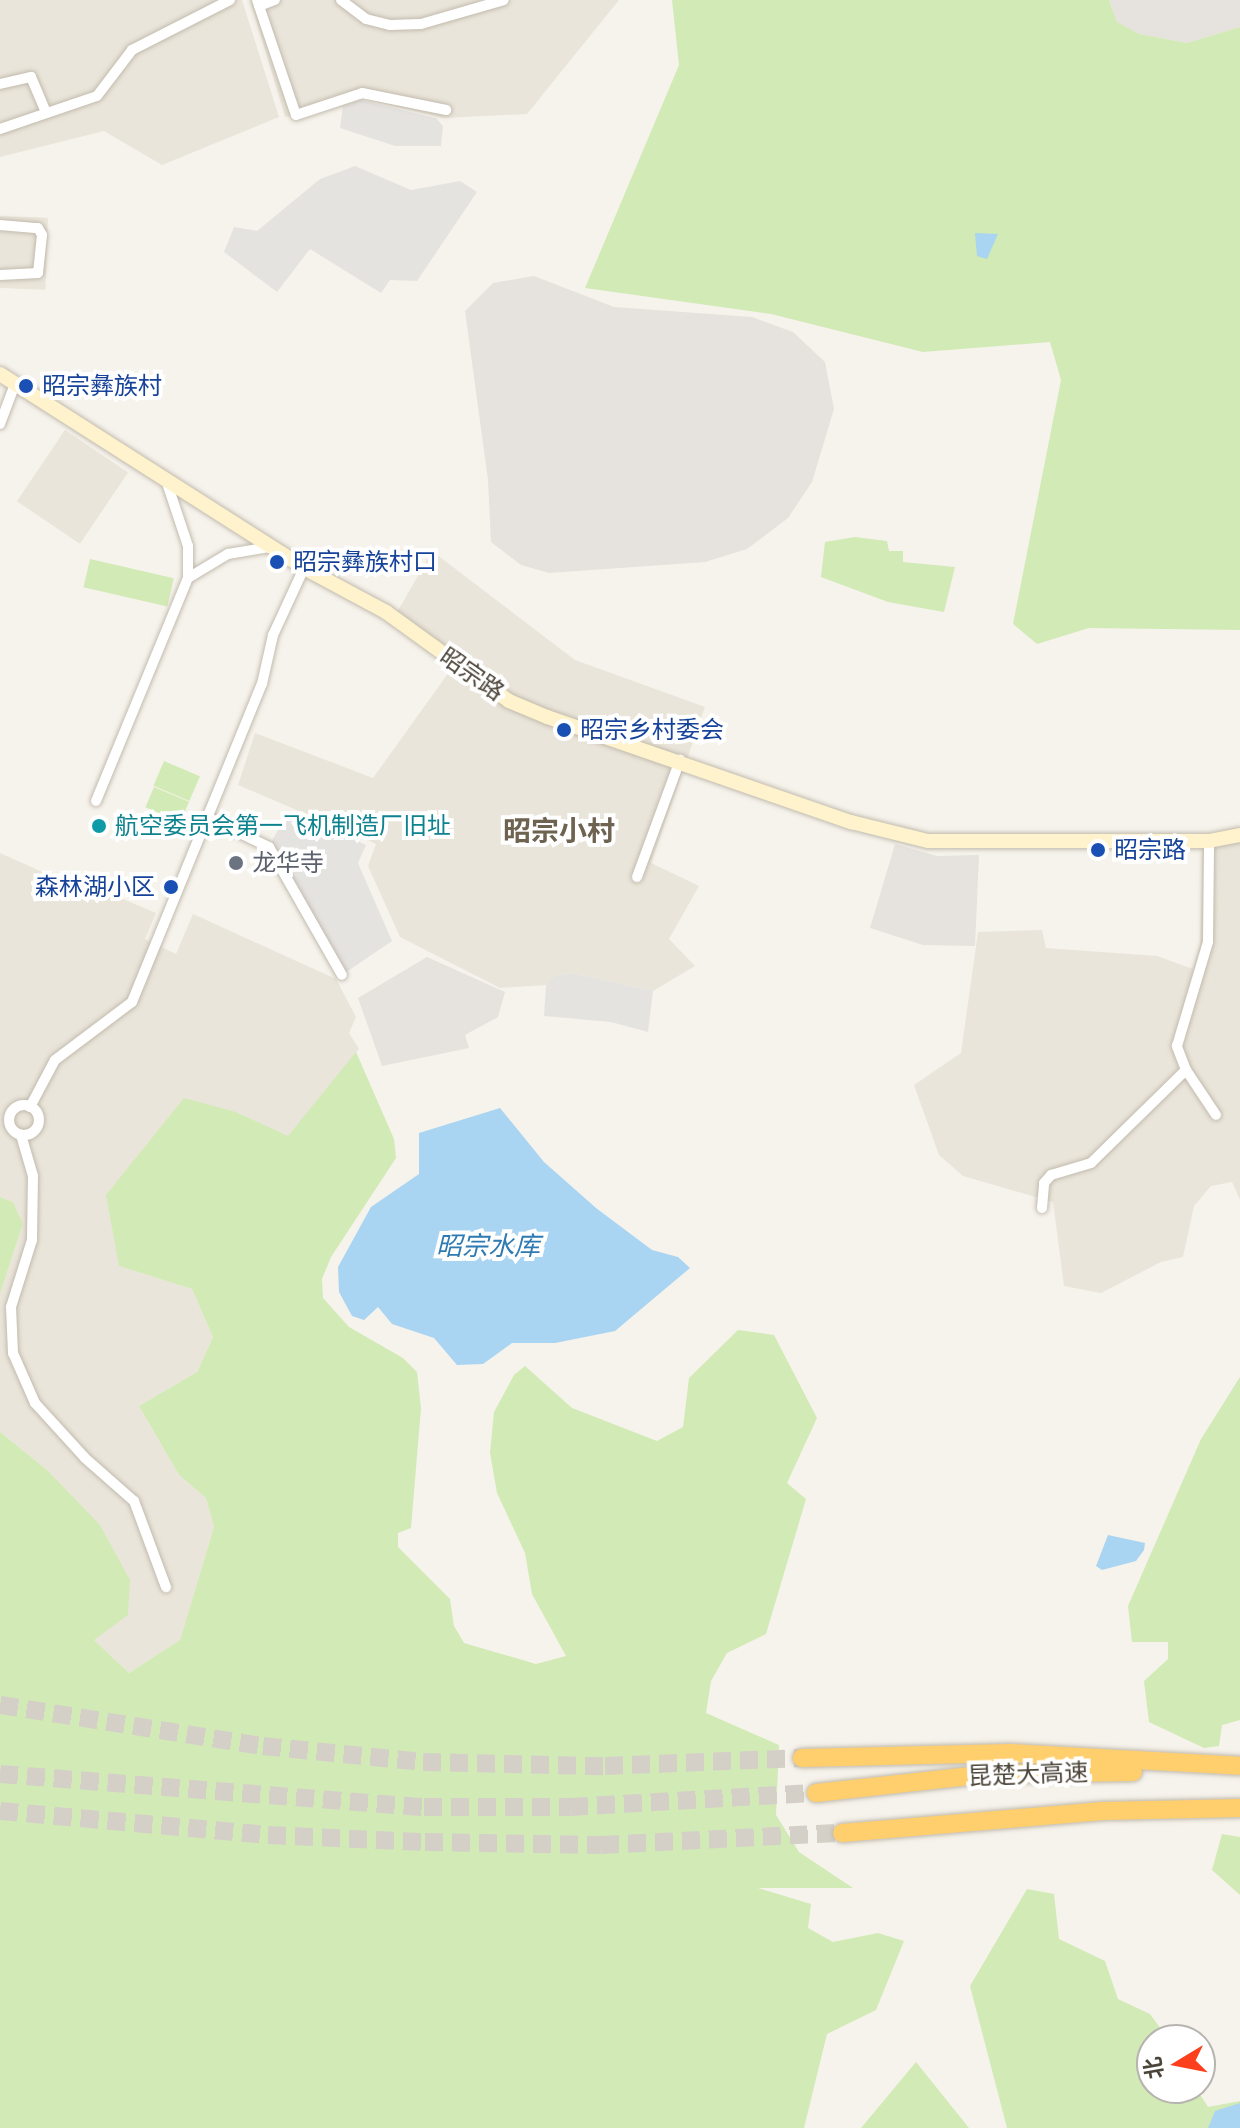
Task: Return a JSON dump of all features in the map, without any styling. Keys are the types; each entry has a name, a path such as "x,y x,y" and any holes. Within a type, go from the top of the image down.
{"highway":[{"path":"802,1758 1010,1753 1240,1766"},
{"name":"昆楚大高速","path":"816,1793 979,1775 1240,1773"},
{"name":"昆楚大高速","path":"842,1833 1089,1812 1240,1808"}],"street":[{"path":"0,129 97,96 132,50 230,0"},
{"path":"275,0 258,3 296,115 362,93 446,110"},
{"path":"341,0 366,19 390,25 421,24 504,0"},
{"path":"0,84 31,77 46,113"},
{"path":"0,225 38,228 42,239 38,273 0,275"},
{"name":"昭宗路","path":"0,374 304,568 386,612 509,701 851,822 928,841 1209,841 1240,835"},
{"path":"0,424 15,384"},
{"path":"96,801 188,578 188,546 166,480"},
{"path":"188,578 228,554 270,547"},
{"path":"30,1107 55,1060 132,1002 262,684 273,635 304,568"},
{"path":"637,877 680,760"},
{"path":"209,818 269,847 342,975"},
{"path":"1209,841 1208,942 1177,1046 1186,1070 1216,1115"},
{"path":"1042,1208 1044,1183 1051,1175 1091,1163 1186,1070"},
{"path":"0,1126 20,1106 30,1107 39,1117 29,1152 32,1240 11,1307 13,1353 35,1403 85,1458 134,1501 166,1587"},
{"path":"10,1116 29,1152"},
{"path":"0,1132 19,1134 35,1131"}],"shaded area":[{"path":"0,0 242,0 279,117 162,165 104,131 0,157"},
{"path":"250,0 619,0 527,114 443,118 353,96 285,117"},
{"path":"1109,0 1240,0 1240,27 1187,43 1138,34 1117,22"},
{"path":"360,100 436,118 443,126 441,146 395,146 340,128 343,105"},
{"path":"355,166 411,190 460,181 477,192 417,281 390,280 381,293 310,249 277,292 224,252 234,227 257,231 320,179"},
{"path":"0,216 48,218 45,290 0,288"},
{"path":"534,276 614,307 752,317 793,332 825,362 834,409 812,482 788,518 747,549 705,562 549,573 521,565 491,542 488,480 465,311 493,283"},
{"path":"65,430 128,472 80,544 17,501"},
{"path":"432,551 575,660 705,707 651,863 699,886 669,939 695,966 653,991 572,973 554,976 546,985 500,988 400,937 368,866 376,844 238,785 255,733 373,778 457,661 395,616"},
{"path":"284,818 310,828 315,820 366,845 358,863 392,941 342,975 269,847"},
{"path":"1240,827 1240,1200 1232,1182 1211,1186 1194,1206 1183,1257 1161,1262 1101,1293 1064,1286 1053,1202 963,1176 939,1155 914,1085 961,1053 978,932 1042,930 1046,948 1157,956 1193,969 1200,945 1203,835"},
{"path":"895,844 937,856 979,855 975,946 923,945 870,928"},
{"path":"0,853 76,887 92,886 156,913 145,939 176,954 193,914 336,979 356,1017 349,1033 359,1049 288,1137 236,1112 119,1266 192,1289 213,1337 197,1372 139,1406 179,1475 206,1498 214,1527 180,1640 129,1673 94,1640 47,1470 0,1432 0,1294 23,1224 13,1202 0,1197"},
{"path":"427,957 505,992 498,1017 465,1035 469,1048 382,1066 358,998"},
{"path":"572,973 653,991 648,1032 611,1022 544,1016 546,985 554,976"}],"green space":[{"path":"672,0 1109,0 1117,22 1139,34 1187,43 1240,27 1240,630 1089,628 1037,644 1013,624 1061,380 1050,342 923,352 771,314 585,288 679,65"},
{"path":"855,537 887,541 889,551 903,551 903,562 955,567 944,612 888,602 821,577 825,542"},
{"path":"90,559 174,578 167,607 83,587"},
{"path":"164,761 200,776 189,801 153,786"},
{"path":"154,787 189,802 180,822 145,807"},
{"path":"356,1052 394,1139 396,1158 331,1257 322,1279 323,1298 349,1327 403,1358 417,1372 421,1408 411,1528 398,1533 398,1547 450,1599 454,1626 464,1643 536,1664 566,1656 532,1594 525,1553 497,1493 490,1453 494,1412 514,1375 525,1366 572,1408 657,1441 683,1427 689,1378 738,1330 774,1335 817,1418 787,1483 806,1499 766,1634 727,1653 711,1681 706,1713 779,1745 776,1815 799,1852 853,1888 758,1888 811,1904 808,1928 833,1942 878,1933 904,1941 876,2010 827,2034 804,2128 0,2128 0,1432 47,1470 100,1525 130,1580 128,1615 94,1640 129,1673 180,1640 214,1527 206,1498 179,1475 139,1406 197,1372 213,1337 192,1289 119,1266 106,1195 184,1098 236,1112 288,1136"},
{"path":"0,1197 13,1202 23,1224 0,1294"},
{"path":"1240,1377 1240,1720 1222,1725 1219,1746 1204,1748 1149,1722 1144,1681 1168,1659 1168,1642 1132,1642 1128,1606 1201,1439"},
{"path":"1222,1834 1240,1837 1240,1895 1212,1870"},
{"path":"1027,1889 1054,1894 1059,1939 1105,1961 1118,1999 1150,2014 1157,2024 1136,2024 1136,2104 1206,2104 1208,2107 1240,2101 1240,2128 1007,2128 970,1986"},
{"path":"916,2062 969,2128 861,2128"}],"water":[{"path":"975,233 998,234 987,259 977,256"},
{"name":"昭宗水库","path":"500,1108 544,1162 596,1208 652,1250 678,1257 690,1268 615,1331 555,1343 512,1343 483,1364 457,1365 434,1338 392,1324 378,1307 364,1320 352,1316 339,1292 338,1267 371,1207 419,1174 419,1133"},
{"path":"1108,1535 1145,1543 1144,1550 1136,1561 1102,1570 1096,1566"},
{"path":"1240,2103 1240,2128 1208,2128 1215,2111"}],"tunnel":[{"path":"0,1705 263,1746 423,1762 605,1766 802,1758"},
{"path":"0,1774 424,1807 570,1807 816,1793"},
{"path":"0,1811 268,1835 425,1842 601,1845 842,1833"}],"place":[{"name":"昭宗彝族村","path":"26,386"},
{"name":"昭宗彝族村口","path":"277,562"},
{"name":"昭宗乡村委会","path":"564,730"},
{"name":"航空委员会第一飞机制造厂旧址","path":"99,826"},
{"name":"昭宗路","path":"1098,850"},
{"name":"龙华寺","path":"236,863"},
{"name":"森林湖小区","path":"171,887"}],"district":[{"name":"昭宗小村","path":"559,831"}]}
